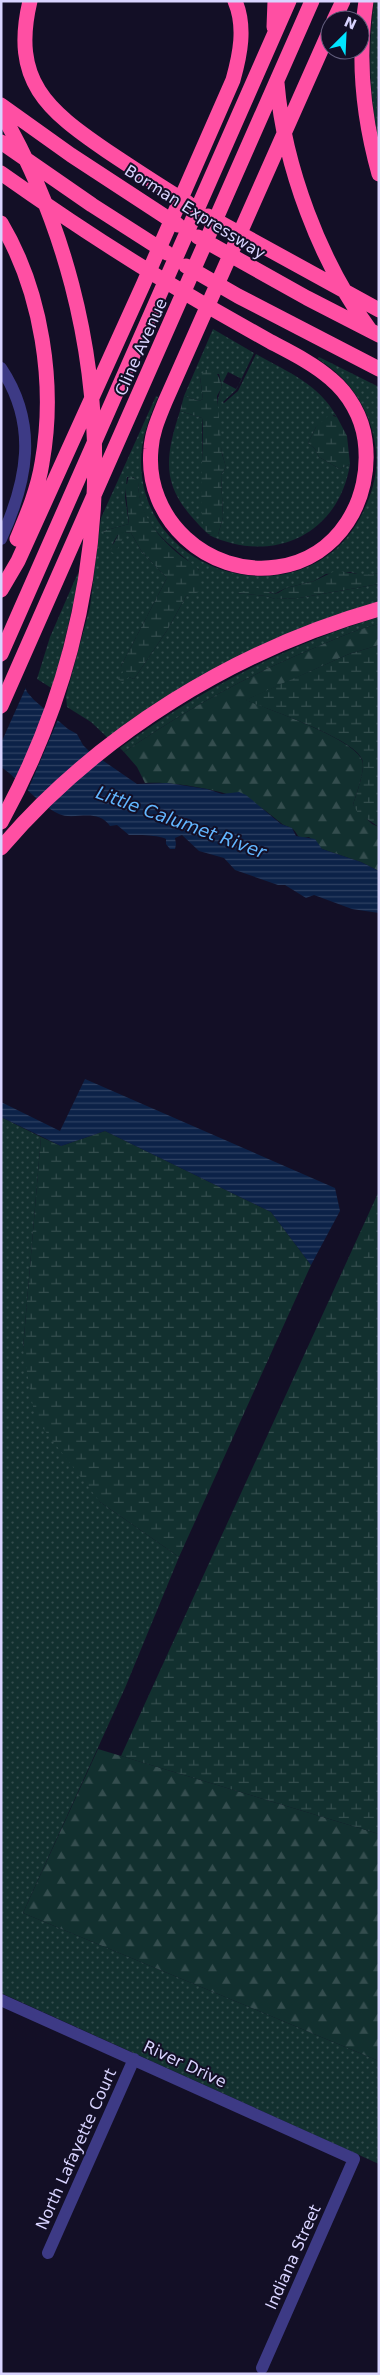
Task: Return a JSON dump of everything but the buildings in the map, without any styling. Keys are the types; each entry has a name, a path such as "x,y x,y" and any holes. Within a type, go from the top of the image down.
{"highway":[{"path":"30,1 24,41 27,62 34,82 55,113 79,132 154,182 264,248 379,310"},
{"path":"1,589 18,561 143,286 233,80 240,55 241,31 236,1"},
{"path":"275,1 274,36 279,106 304,203 330,265 359,316 379,342"},
{"name":"Cline Avenue","path":"3,650 289,1"},
{"name":"Cline Avenue","path":"1,706 312,1"},
{"path":"366,1 362,85 364,111 379,174"},
{"path":"1,173 122,254 208,305 241,325 317,368 332,380 352,404 360,419 365,436 367,457 364,490 357,507 347,523 334,538 320,549 302,559 278,567 254,568 232,565 207,554 188,541 174,528 154,491 151,471 151,449 154,429 165,402 208,305 320,53"},
{"name":"Borman Expressway","path":"1,105 150,207 251,268 379,335"},
{"path":"1,112 37,181 75,292 85,340 92,394 96,468 87,572 72,649 61,685 35,754 1,822"},
{"path":"1,142 137,234 238,296 379,369"},
{"path":"1,223 9,236 27,282 39,324 48,419 42,464 31,504 13,549 1,589"},
{"path":"1,848 71,778 118,740 195,688 246,660 309,632 379,609"}],"street":[{"path":"1,368 19,405 23,422 26,454 21,488 1,539"},
{"name":"River Drive","path":"1,2000 354,2159"},
{"name":"North Lafayette Court","path":"48,2253 134,2059"},
{"name":"Indiana Street","path":"262,2368 354,2159"}],"green space":[{"path":"374,1 379,1 379,90 378,88 377,100 379,142 370,72"},
{"path":"213,329 254,353 241,379 228,372 223,382 236,389 239,385 236,390 223,402 224,403 238,391 256,354 312,387 321,395 337,417 334,415 316,427 308,443 315,449 319,457 340,469 350,464 343,489 332,509 317,526 299,537 278,544 256,547 233,543 209,535 218,535 223,517 221,475 226,467 221,449 217,415 219,395 222,387 219,374 200,377 203,399 199,401 184,396"},
{"path":"319,357 379,387 379,573 365,576 350,572 326,574 314,581 286,588 274,594 270,592 237,593 266,596 275,599 299,598 379,584 379,604 343,615 109,739 91,722 67,707 66,696 90,607 101,518 156,396 158,397 144,437 141,462 149,503 169,535 198,559 232,573 269,576 306,568 338,547 362,514 369,499 376,468 374,438 365,411 358,398 341,376 318,359","holes":["127,477 133,477 138,482 139,497 149,522 167,542 199,570 191,594 186,596 168,629 134,679 129,677 121,666 167,578 142,552 131,533 126,532 112,545 118,534 105,534 103,531 129,524 125,497"]},
{"path":"205,370 213,371 217,374 222,387 217,396 222,454 226,467 221,475 223,517 218,535 207,533 202,513 202,418 180,411 184,396 199,401 203,399 200,377"},
{"path":"180,411 202,418 203,514 206,532 181,503 174,490 170,476 170,447"},
{"path":"329,415 337,417 347,436 350,464 340,469 319,457 315,449 308,443 316,427"},
{"path":"129,475 138,481 141,504 150,523 172,548 195,566 201,574 199,592 186,596 168,629 134,679 129,677 122,682 118,679 123,672 121,666 167,578 142,552 131,533 126,532 115,554 110,551 118,535 105,534 103,531 129,524 125,484 127,484"},
{"path":"81,571 53,689 37,679 50,637 77,575"},
{"path":"335,571 362,574 379,573 379,584 299,598 275,599 266,596 236,593 257,588 274,594 286,588 314,581"},
{"path":"379,617 379,624 361,629 283,661 236,684 168,723 124,752 120,748 181,707 244,672 310,642"},
{"path":"379,624 379,645 349,654 246,700 291,717 328,734 356,752 362,760 363,769 353,805 372,824 379,827 379,871 361,862 322,849 309,837 299,837 294,830 282,824 260,807 232,795 186,785 145,783 137,767 124,752 168,723 236,684 283,661 361,629"},
{"path":"379,645 379,827 358,813 353,805 363,769 362,759 356,751 310,725 245,700 349,654"},
{"path":"1,1117 41,1137 23,1349 100,1502 179,1557 125,1688 23,1913 379,2061 379,2164 1,1993"},
{"path":"105,1131 271,1212 311,1265 179,1557 100,1502 35,1418 23,1349 41,1137 61,1146"},
{"path":"379,1191 379,1834 121,1756"},
{"path":"98,1749 379,1834 379,2061 23,1913"}],"water":[{"name":"Little Calumet River","path":"1,654 23,681 27,692 34,700 68,729 77,734 89,751 137,784 167,783 207,789 222,794 239,792 246,795 281,824 292,828 296,836 315,839 322,849 361,862 379,871 379,913 352,909 314,895 306,898 285,885 278,885 235,870 224,858 199,851 182,835 175,838 175,849 170,849 166,844 166,839 129,835 117,825 110,826 99,817 65,816 51,810 1,767"},
{"path":"85,1079 335,1188 340,1211 311,1265 271,1212 105,1131 61,1146 1,1117 1,1102 60,1131"}],"pier":[{"path":"1,652 25,679 27,685 1,743"},
{"path":"47,707 59,717 27,792 16,782"}]}
